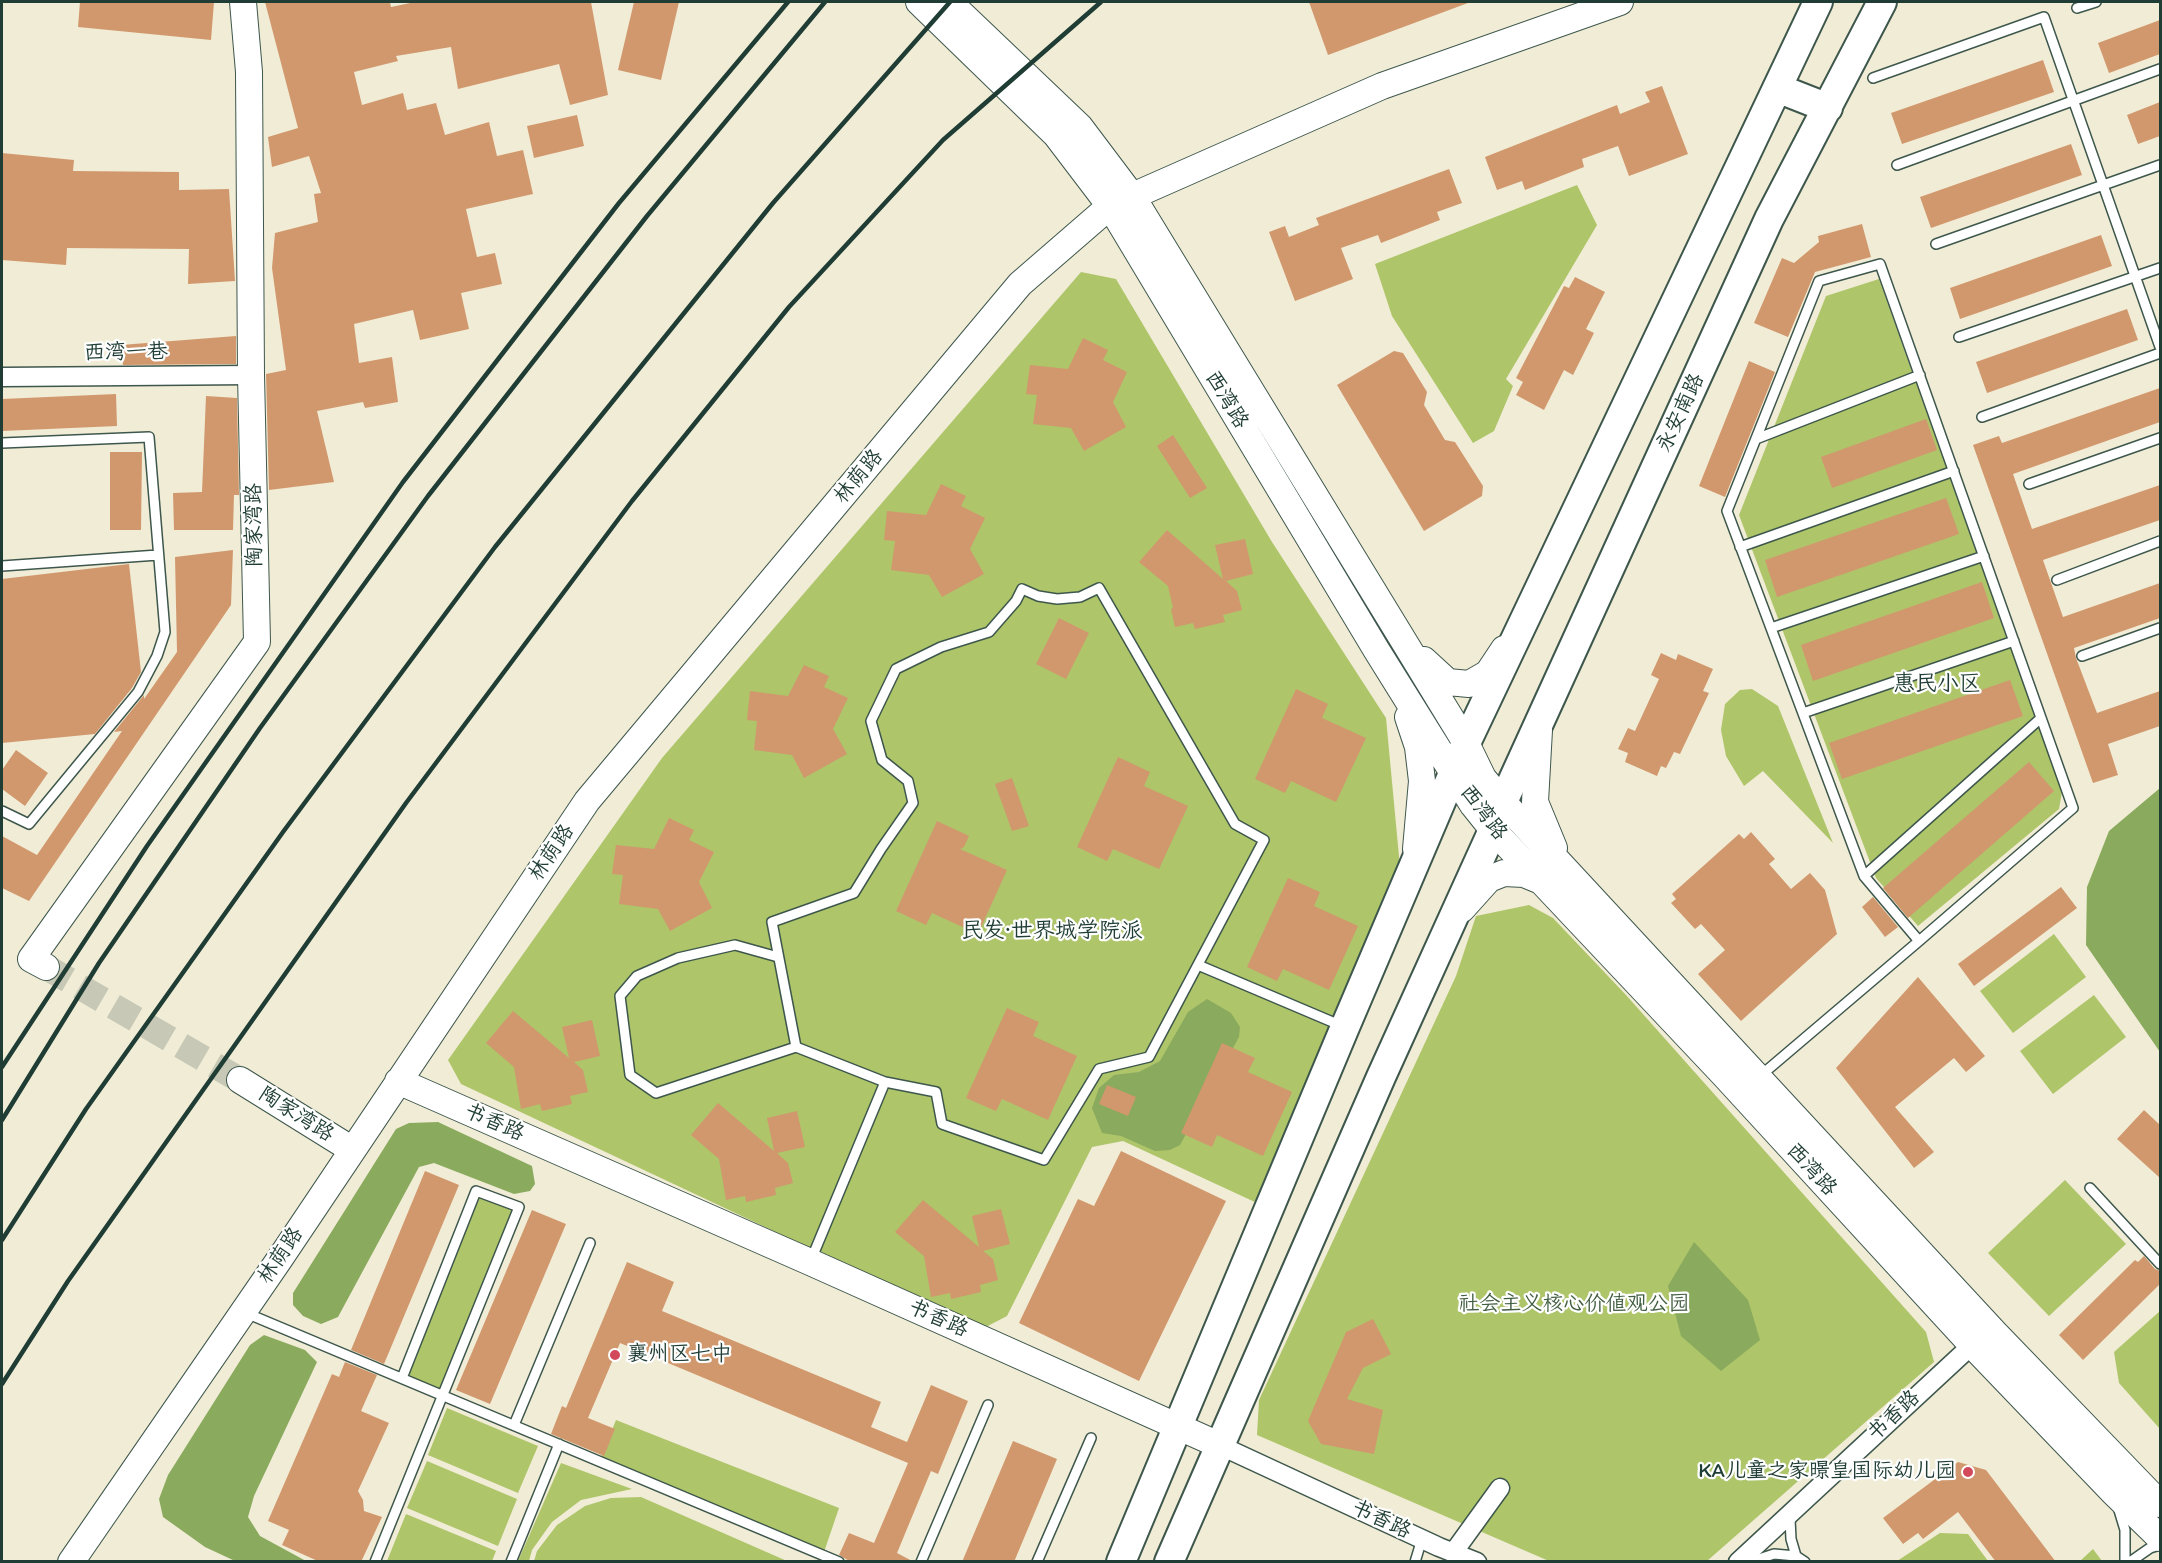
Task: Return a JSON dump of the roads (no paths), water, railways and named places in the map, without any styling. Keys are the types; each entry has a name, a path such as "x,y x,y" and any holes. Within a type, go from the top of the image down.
{"main road":[{"name":"陶家湾路","path":"46,967 31,959 257,642 249,72 243,2"},
{"name":"西湾路","path":"919,2 1121,201 1400,635 1484,778 1503,802 1995,1333 2160,1504"},
{"name":"西湾路","path":"949,2 1080,127 1395,680 1454,771 1473,805 1493,830 1724,1075 1972,1345 2160,1538"},
{"name":"林荫路","path":"71,1562 243,1312 587,801 1020,285 1121,201 1382,86 1620,2"},
{"path":"1121,1562 1466,744 1818,2"},
{"name":"永安南路","path":"1169,1562 1540,720 1769,219 1882,2"},
{"path":"1777,88 1828,108"},
{"path":"1400,635 1448,682 1469,684 1488,673 1523,622"},
{"path":"1395,680 1418,747 1422,781 1414,866"},
{"path":"1540,720 1535,802 1561,865"},
{"path":"1452,921 1489,879 1504,873 1524,874 1541,881"},
{"name":"陶家湾路","path":"240,1080 351,1149"},
{"name":"书香路","path":"398,1081 1219,1445"}],"street":[{"name":"西湾一巷","path":"2,377 252,375"},
{"name":"书香路","path":"1738,1562 1972,1345"},
{"name":"书香路","path":"1219,1445 1477,1562"},
{"path":"1454,1553 1500,1488"}],"lane":[{"path":"2077,8 2096,2"},
{"path":"1873,78 2044,17 2160,347"},
{"path":"1896,165 2160,69"},
{"path":"1936,244 2160,165"},
{"path":"1758,1079 1919,941 2073,808 1880,264 1819,280 1727,511 1864,876 1919,941"},
{"path":"1959,337 2160,268"},
{"path":"1982,417 2160,353"},
{"path":"1756,439 1920,375"},
{"path":"2,443 149,437 165,632 157,656 138,692 29,824 2,811"},
{"path":"2029,483 2160,438"},
{"path":"1740,547 1954,471"},
{"path":"2057,580 2160,541"},
{"path":"2,566 158,555"},
{"path":"1771,628 1984,556"},
{"path":"778,957 735,945 678,958 637,976 620,996 630,1075 656,1093 796,1047 885,1082 936,1092 942,1124 1044,1160 1099,1069 1149,1057 1264,840 1235,824 1099,588 1080,597 1057,599 1038,596 1022,589 1016,601 989,632 941,647 896,669 871,721 882,760 908,781 913,803 880,849 854,893 772,922 796,1047"},
{"path":"2082,656 2160,628"},
{"path":"1803,713 2014,641"},
{"path":"1864,876 2042,718"},
{"path":"1198,964 1345,1027"},
{"path":"810,1262 885,1082"},
{"path":"2090,1188 2160,1264"},
{"path":"375,1562 519,1208 476,1191 402,1378"},
{"path":"514,1425 590,1243"},
{"path":"243,1312 839,1562"},
{"path":"921,1562 988,1405"},
{"path":"1037,1562 1091,1438"},
{"path":"510,1562 558,1444"},
{"path":"2114,1493 2125,1530 2125,1562"},
{"path":"1795,1508 1790,1519 1791,1539 1800,1559"},
{"path":"1415,1562 1422,1539"},
{"path":"2130,1562 2150,1548 2160,1545"},
{"path":"1750,1562 1774,1554 1800,1559"}],"tunnel":[{"path":"46,967 240,1080"}],"railway":[{"path":"2,1067 147,846 403,482 619,203 788,2"},
{"path":"2,1120 99,963 260,728 428,496 647,216 825,2"},
{"path":"2,1240 86,1109 283,832 495,547 773,203 950,2"},
{"path":"2,1384 68,1281 406,803 632,501 789,307 943,140 1101,2"}],"place":[{"name":"襄州区七中","path":"615,1355"},
{"name":"KA儿童之家暻皇国际幼儿园","path":"1968,1472"}],"district":[{"name":"惠民小区","path":"1937,684"},
{"name":"民发·世界城学院派","path":"1052,931"}],"park label":[{"name":"社会主义核心价值观公园","path":"1574,1305"}]}
